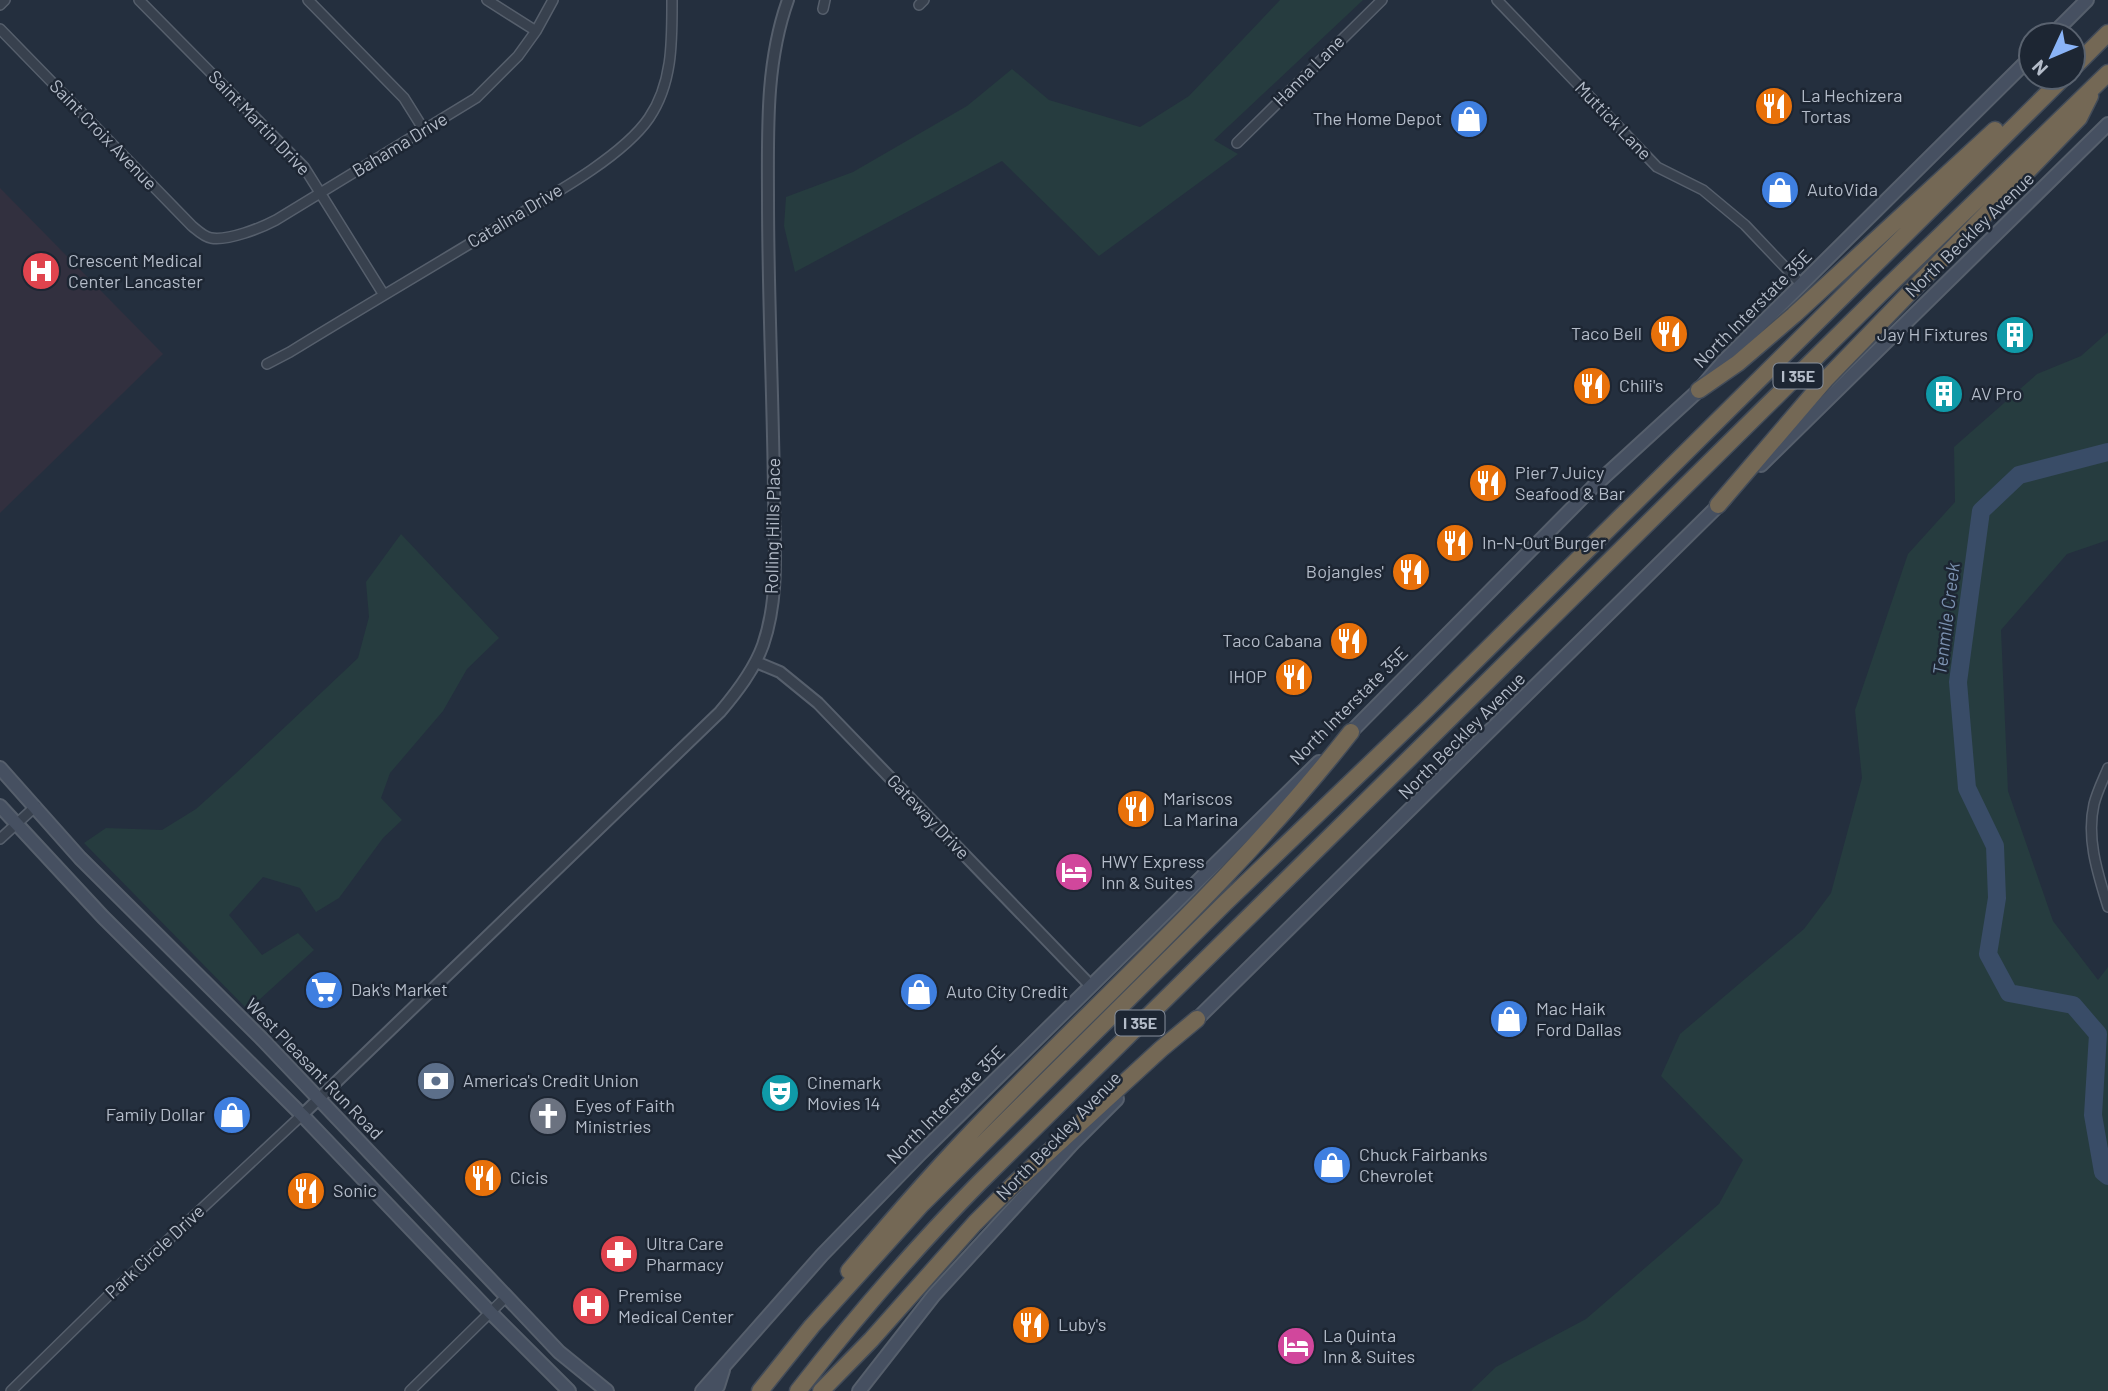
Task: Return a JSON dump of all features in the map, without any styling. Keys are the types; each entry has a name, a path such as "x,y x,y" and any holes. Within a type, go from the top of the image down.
{"highway":[{"path":"2087,41 2108,22"},
{"path":"2087,54 2108,33"},
{"path":"1718,505 1825,380 2079,118 2103,78"},
{"name":"I 35E","path":"797,1391 932,1230 1869,305 2103,78"},
{"path":"1699,390 1738,363 1794,315 2035,91"},
{"name":"I 35E","path":"760,1391 812,1326 922,1205 1004,1122 1225,903 1426,710 2050,91"},
{"path":"812,1326 843,1278 958,1147 1227,875 1308,787 1351,732"},
{"path":"821,1391 871,1340 967,1231 1015,1183 1197,1019"}],"main road":[{"path":"2066,21 2087,0"},
{"name":"North Interstate 35E","path":"702,1391 822,1255 921,1153 1351,732 1593,487 1699,390 1724,361 2017,71"},
{"name":"North Beckley Avenue","path":"859,1391 934,1295 1073,1143 1718,505 2108,124"},
{"name":"West Pleasant Run Road","path":"0,768 80,858 319,1099 559,1352 607,1391"},
{"path":"0,806 103,917 302,1115 491,1314 569,1391"},
{"path":"713,1391 718,1386 725,1363"}],"street":[{"path":"0,5 5,0"},
{"name":"Saint Martin Drive","path":"139,0 304,167 384,295"},
{"path":"308,0 404,98 424,131"},
{"path":"487,0 536,31"},
{"name":"Bahama Drive","path":"209,238 223,238 263,227 424,131 482,93 518,57 553,0"},
{"name":"Catalina Drive","path":"267,363 290,352 564,188 630,139 649,118 662,94 670,63 672,0"},
{"name":"Rolling Hills Place","path":"302,1115 720,712 756,662 770,619 775,586 768,275 768,125 774,56 788,0"},
{"name":"Hanna Lane","path":"1237,143 1381,0"},
{"name":"Muttick Lane","path":"1497,0 1657,167 1703,190 1745,225 1801,284"},
{"name":"Saint Croix Avenue","path":"0,29 192,226 209,238"},
{"name":"Gateway Drive","path":"756,662 780,672 818,703 1091,986"},
{"path":"2108,768 2095,803 2091,825 2093,850 2108,907"},
{"path":"0,839 36,806"},
{"name":"Park Circle Drive","path":"11,1391 107,1297 302,1115"},
{"path":"410,1391 506,1297"}],"shaded area":[{"name":"Crescent Medical Center Lancaster","path":"0,188 163,354 0,513"}],"green space":[{"path":"1280,0 1363,0 1214,140 1238,154 1099,256 1002,161 795,272 784,226 786,197 853,172 967,106 1012,69 1049,100 1140,127 1189,96"},
{"path":"2108,332 2108,540 2067,554 2001,630 2008,791 2053,921 2098,980 2108,967 2108,1391 1471,1391 1496,1367 1586,1319 1719,1204 1743,1160 1661,1076 1680,1034 1804,929 1831,893 1862,778 1855,710 1908,554 1955,502 1954,447 2037,374 2081,356"},
{"path":"401,534 499,638 467,669 443,711 390,773 381,798 402,820 383,838 339,898 316,912 300,888 263,877 229,915 262,955 298,933 314,950 248,1010 84,843 106,828 162,830 196,809 358,658 369,617 366,582"}],"waterway":[{"name":"Tenmile Creek","path":"2108,452 2019,475 1981,511 1958,682 1967,788 1995,846 1997,898 1988,954 2009,993 2073,1005 2098,1034 2093,1115 2103,1172 2108,1176"}],"place":[{"name":"La Hechizera Tortas","path":"1774,106"},
{"name":"The Home Depot","path":"1469,119"},
{"name":"AutoVida","path":"1780,190"},
{"name":"Crescent Medical Center Lancaster","path":"41,271"},
{"name":"Taco Bell","path":"1669,334"},
{"name":"Jay H Fixtures","path":"2015,335"},
{"name":"Chili's","path":"1592,386"},
{"name":"AV Pro","path":"1944,394"},
{"name":"Pier 7 Juicy Seafood & Bar","path":"1488,483"},
{"name":"In-N-Out Burger","path":"1455,543"},
{"name":"Bojangles'","path":"1411,572"},
{"name":"Taco Cabana","path":"1349,641"},
{"name":"IHOP","path":"1294,677"},
{"name":"Mariscos La Marina","path":"1136,809"},
{"name":"HWY Express Inn & Suites","path":"1074,872"},
{"name":"Dak's Market","path":"324,990"},
{"name":"Auto City Credit","path":"919,992"},
{"name":"Mac Haik Ford Dallas","path":"1509,1019"},
{"name":"America's Credit Union","path":"436,1081"},
{"name":"Cinemark Movies 14","path":"780,1093"},
{"name":"Family Dollar","path":"232,1115"},
{"name":"Eyes of Faith Ministries","path":"548,1116"},
{"name":"Chuck Fairbanks Chevrolet","path":"1332,1165"},
{"name":"Cicis","path":"483,1178"},
{"name":"Sonic","path":"306,1191"},
{"name":"Ultra Care Pharmacy","path":"619,1254"},
{"name":"Premise Medical Center","path":"591,1306"},
{"name":"Luby's","path":"1031,1325"},
{"name":"La Quinta Inn & Suites","path":"1296,1346"}]}
